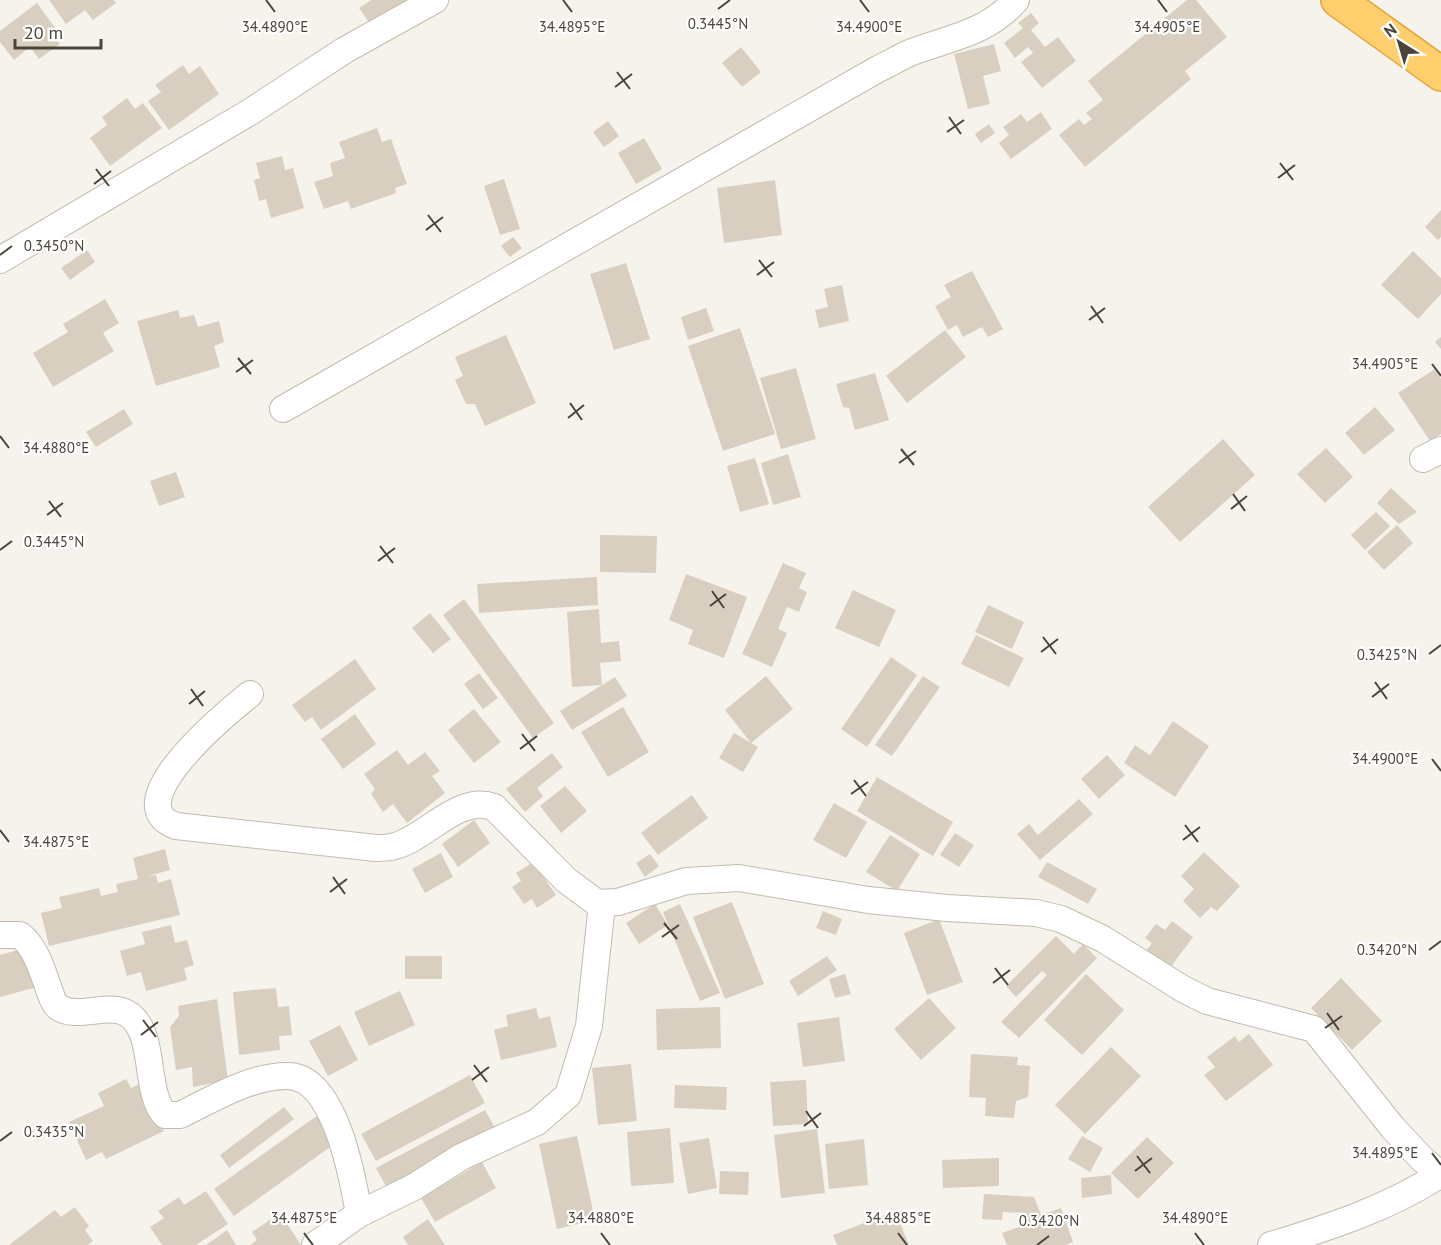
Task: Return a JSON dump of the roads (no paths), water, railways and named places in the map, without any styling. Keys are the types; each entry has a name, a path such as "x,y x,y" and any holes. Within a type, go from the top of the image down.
{"highway":[{"path":"1338,0 1441,74"}],"street":[{"path":"0,260 250,112 345,50 435,0"},
{"path":"284,409 878,69 908,54 987,26 1003,15 1016,0"},
{"path":"250,694 215,722 164,783 158,798 159,811 167,821 176,826 376,848 399,844 463,808 483,803 500,813 578,891 593,902 602,904 686,881 740,878 868,900 947,908 1036,912 1061,919 1103,939 1183,989 1207,1001 1314,1029 1393,1128 1423,1160 1441,1172"},
{"path":"315,1245 359,1214 414,1187 461,1157 537,1122 556,1108 568,1095 589,1026 602,904"},
{"path":"0,935 20,935 31,947 46,977 53,1002 60,1008 77,1012 117,1010 134,1019 143,1039 157,1098 165,1115 180,1115 268,1078 300,1077 309,1084 334,1119 349,1155 359,1214"},
{"path":"1271,1245 1349,1220 1395,1200 1441,1172"}]}
